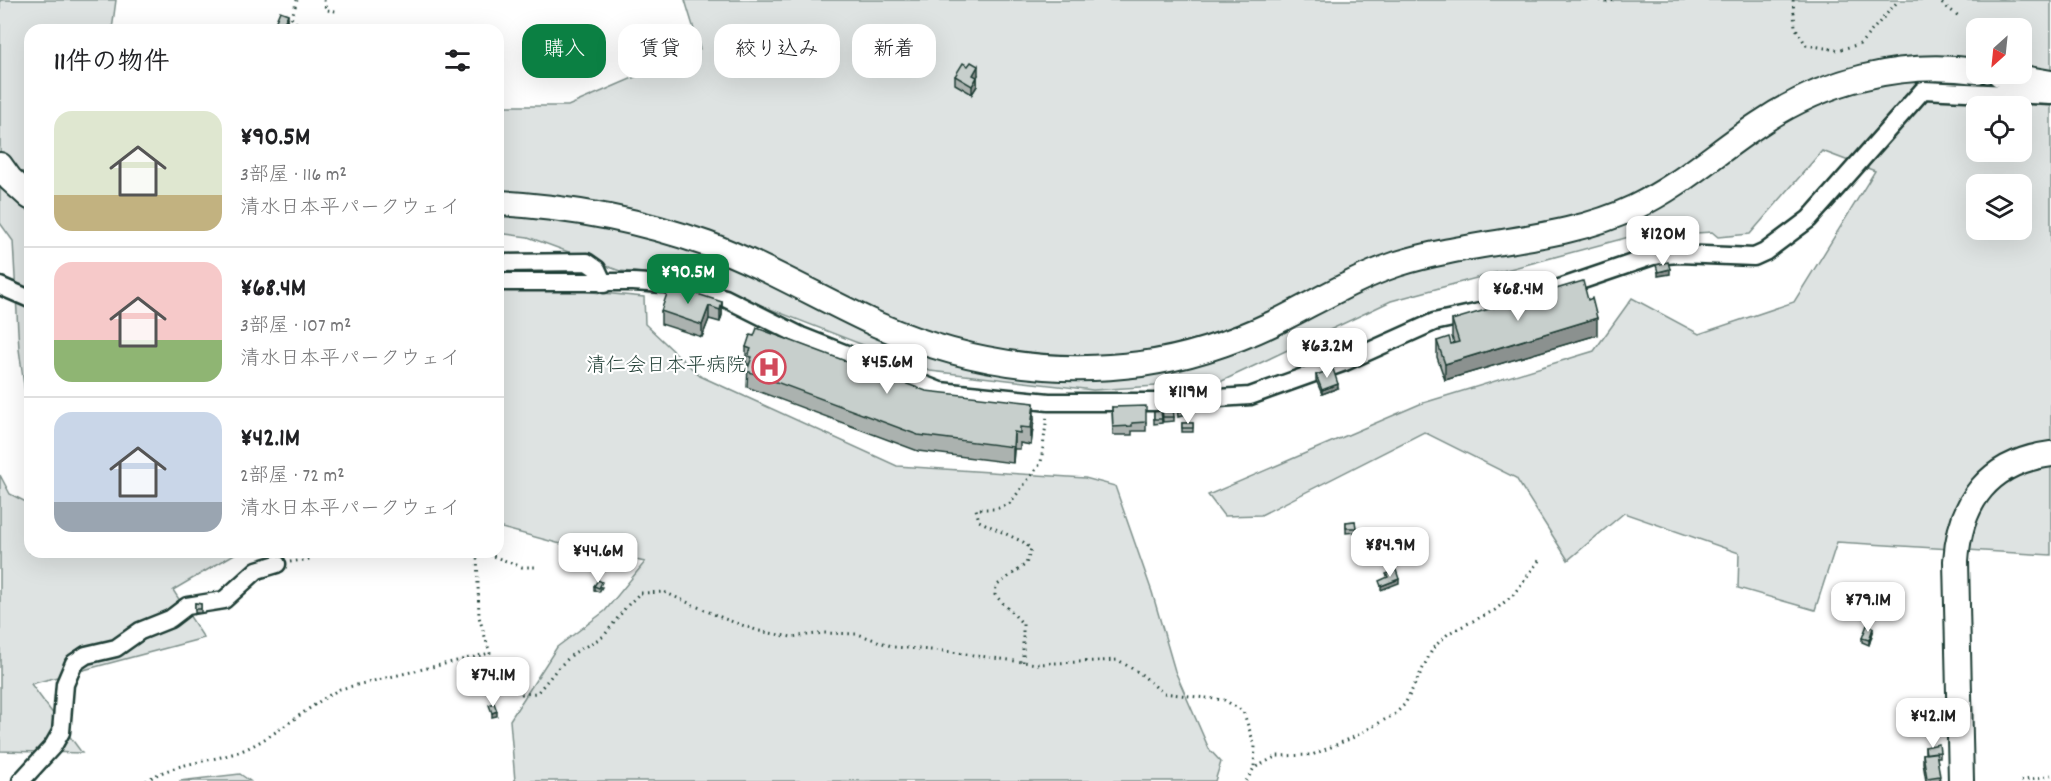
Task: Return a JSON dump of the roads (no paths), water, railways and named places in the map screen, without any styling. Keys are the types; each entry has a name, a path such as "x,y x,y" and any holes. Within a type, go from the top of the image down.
{"street":[{"path":"504,204 572,210 633,222 705,243 878,325 961,354 1000,363 1041,367 1089,368 1139,364 1178,357 1270,325 1393,266 1459,249 1560,233 1601,221 1647,201 1677,183 1786,107 1833,85 1871,75 1899,71 1935,68 1966,70"},
{"path":"2032,80 2051,83"},
{"path":"504,282 664,284 695,290 725,298 801,336 940,391 1049,402 1155,402 1250,396 1345,362 1434,322 1513,304 1653,256 1679,254 1754,257 1765,252 1809,219 1923,90 2051,96"},
{"path":"0,165 10,179 24,192"},
{"path":"504,262 587,262 597,269 604,284"},
{"path":"0,286 24,296"},
{"path":"1961,781 1956,561 1960,531 1972,499 1992,476 2023,461 2051,454"},
{"path":"21,781 53,746 61,732 65,684 74,663 86,655 116,648 140,631 170,619 187,606 224,600 257,570 277,564"}],"place":[{"name":"清仁会日本平病院","path":"769,367"}]}
